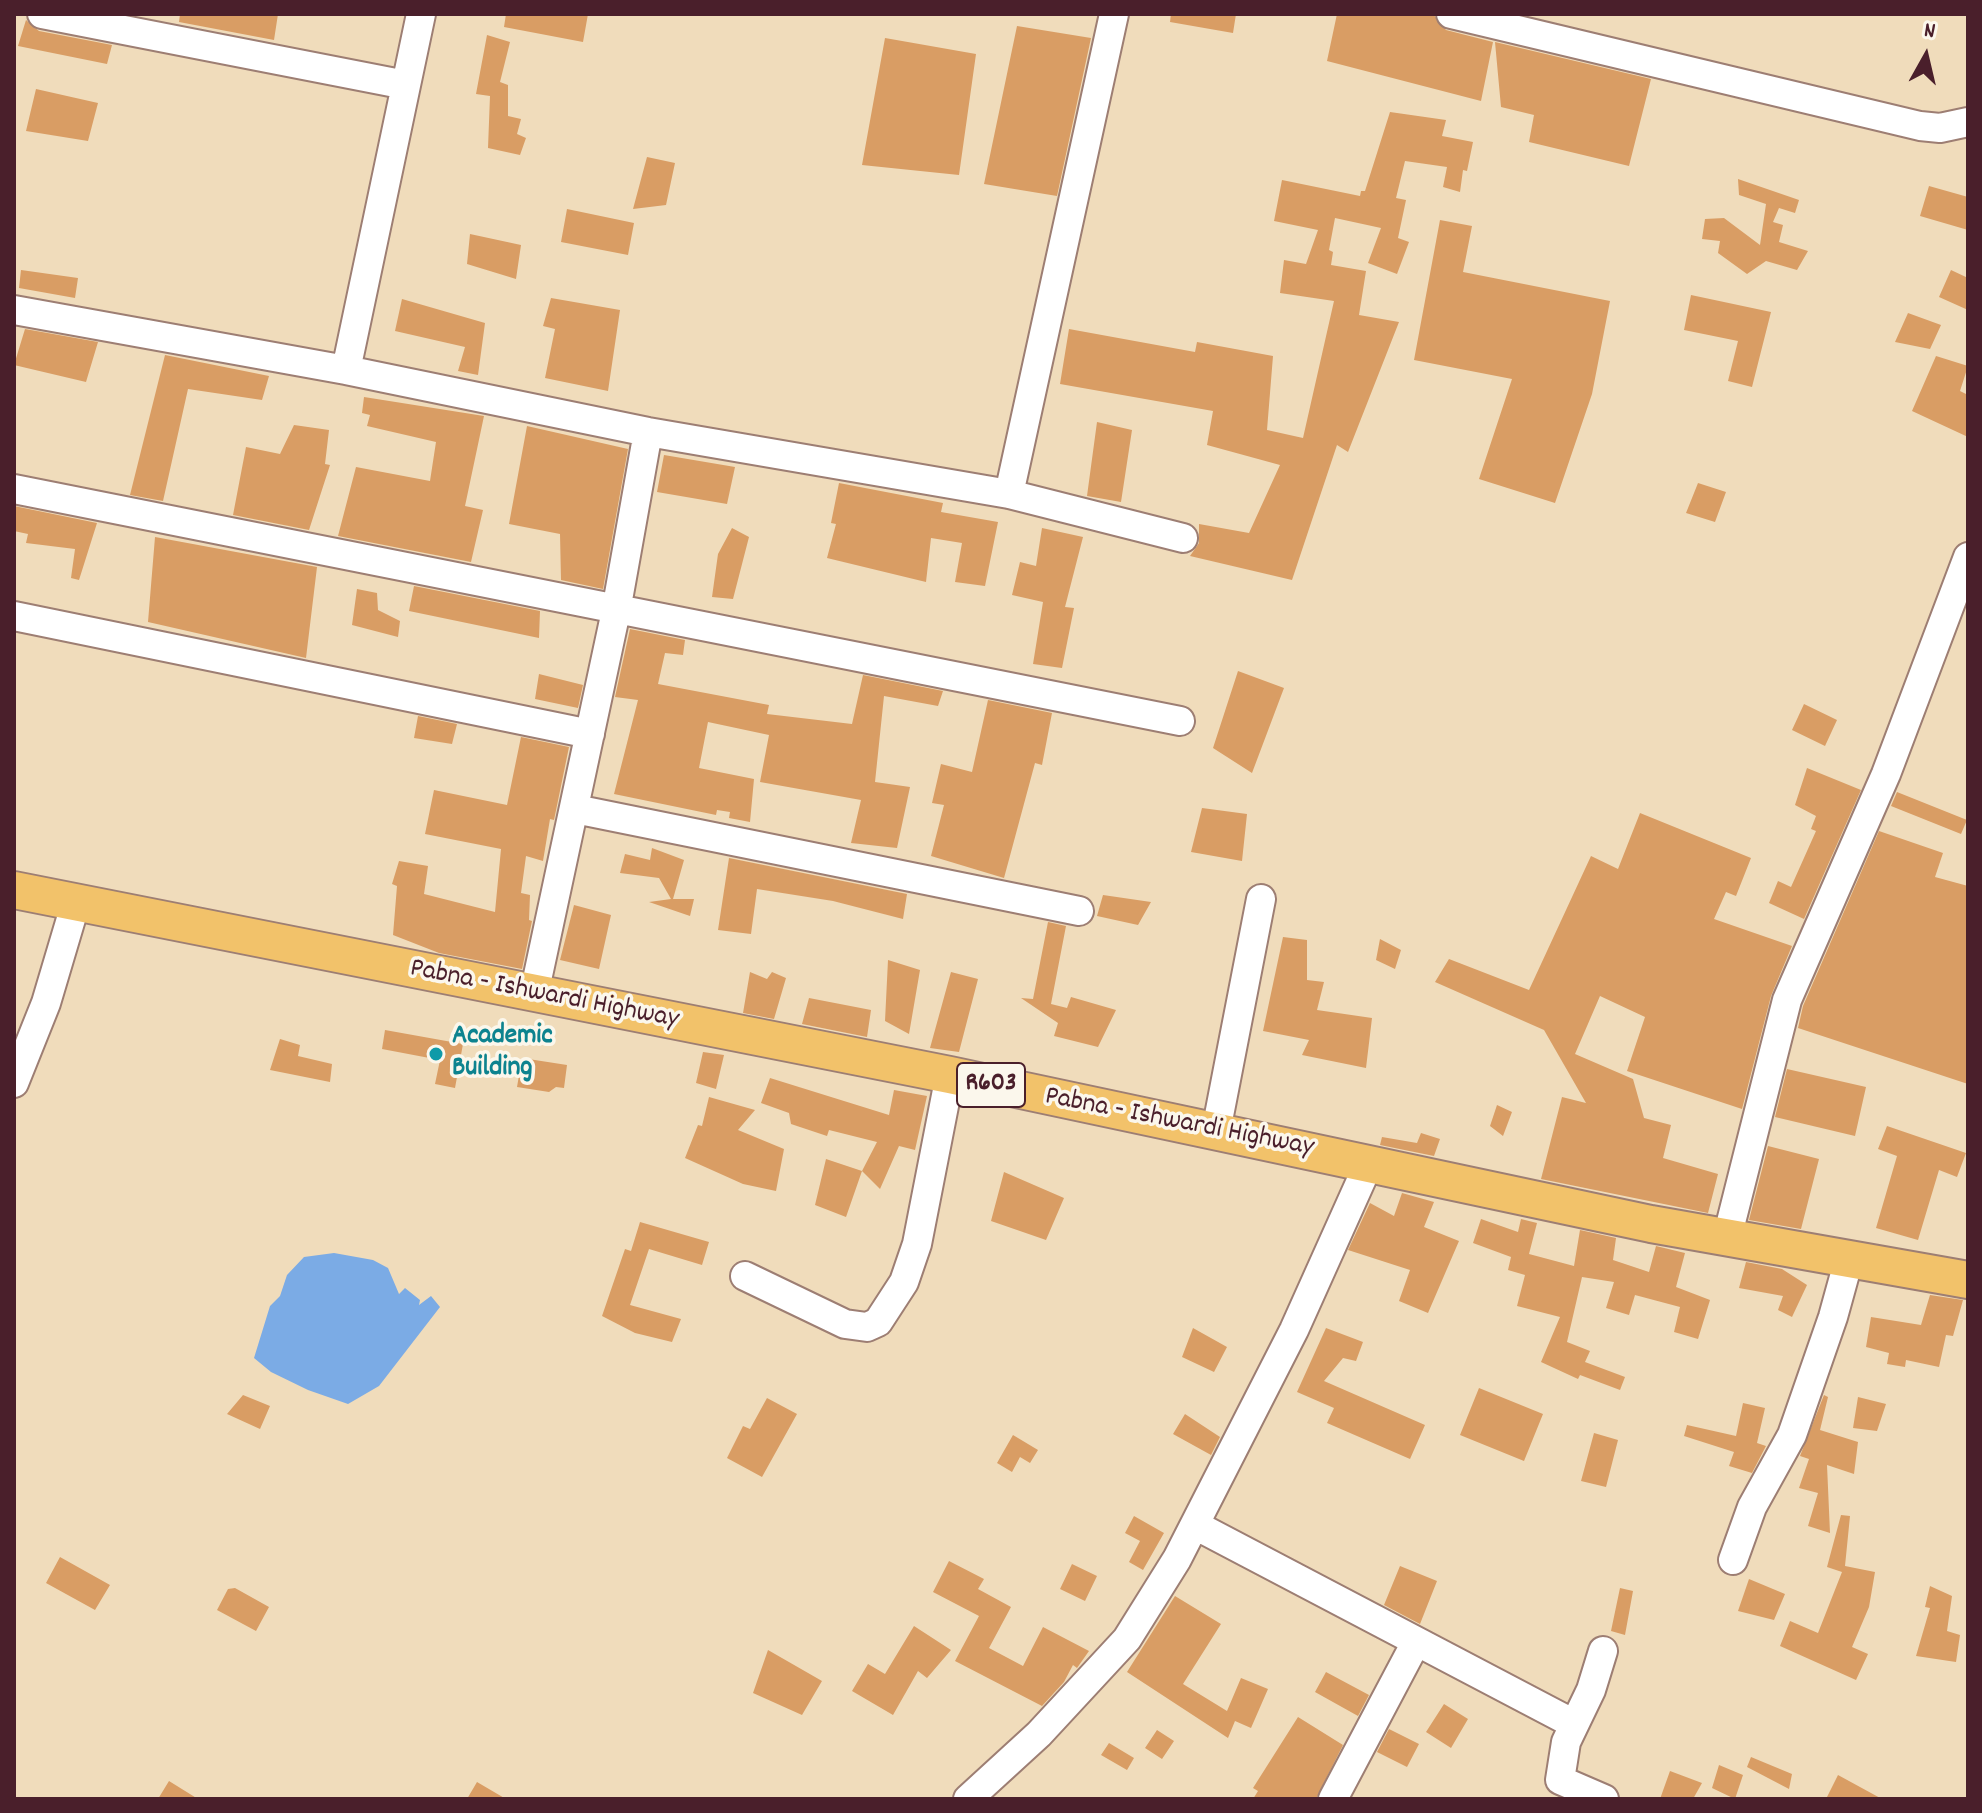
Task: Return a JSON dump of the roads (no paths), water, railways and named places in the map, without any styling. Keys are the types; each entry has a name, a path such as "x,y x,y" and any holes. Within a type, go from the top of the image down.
{"main road":[{"name":"Pabna - Ishwardi Highway","path":"14,890 950,1075 1079,1106 1216,1131 1727,1238 1968,1280"}],"street":[{"path":"42,14 146,24 406,85"},
{"path":"346,370 421,14"},
{"path":"1009,494 1114,14"},
{"path":"1451,14 1920,126 1940,128 1968,122"},
{"path":"14,310 346,370 648,432 1009,494 1183,538"},
{"path":"534,994 616,611 648,432"},
{"path":"14,489 1180,721"},
{"path":"1727,1238 1787,1000 1962,591 1968,557"},
{"path":"14,616 590,734"},
{"path":"575,809 1079,911"},
{"path":"1216,1131 1261,899"},
{"path":"14,1083 46,1003 76,902"},
{"path":"745,1276 845,1324 867,1327 878,1322 904,1282 917,1244 950,1075"},
{"path":"968,1799 1039,1734 1127,1639 1195,1525 1294,1330 1369,1163"},
{"path":"1733,1560 1752,1507 1792,1435 1849,1259"},
{"path":"1195,1525 1415,1644 1574,1724"},
{"path":"1333,1799 1415,1644"},
{"path":"1603,1651 1566,1742 1555,1789 1604,1799"}],"water":[{"path":"334,1253 373,1260 388,1268 399,1294 405,1288 420,1300 419,1305 431,1296 440,1307 379,1386 348,1404 308,1390 271,1372 254,1358 270,1306 280,1296 287,1275 304,1257"}],"place":[{"name":"Academic Building","path":"436,1054"}]}
